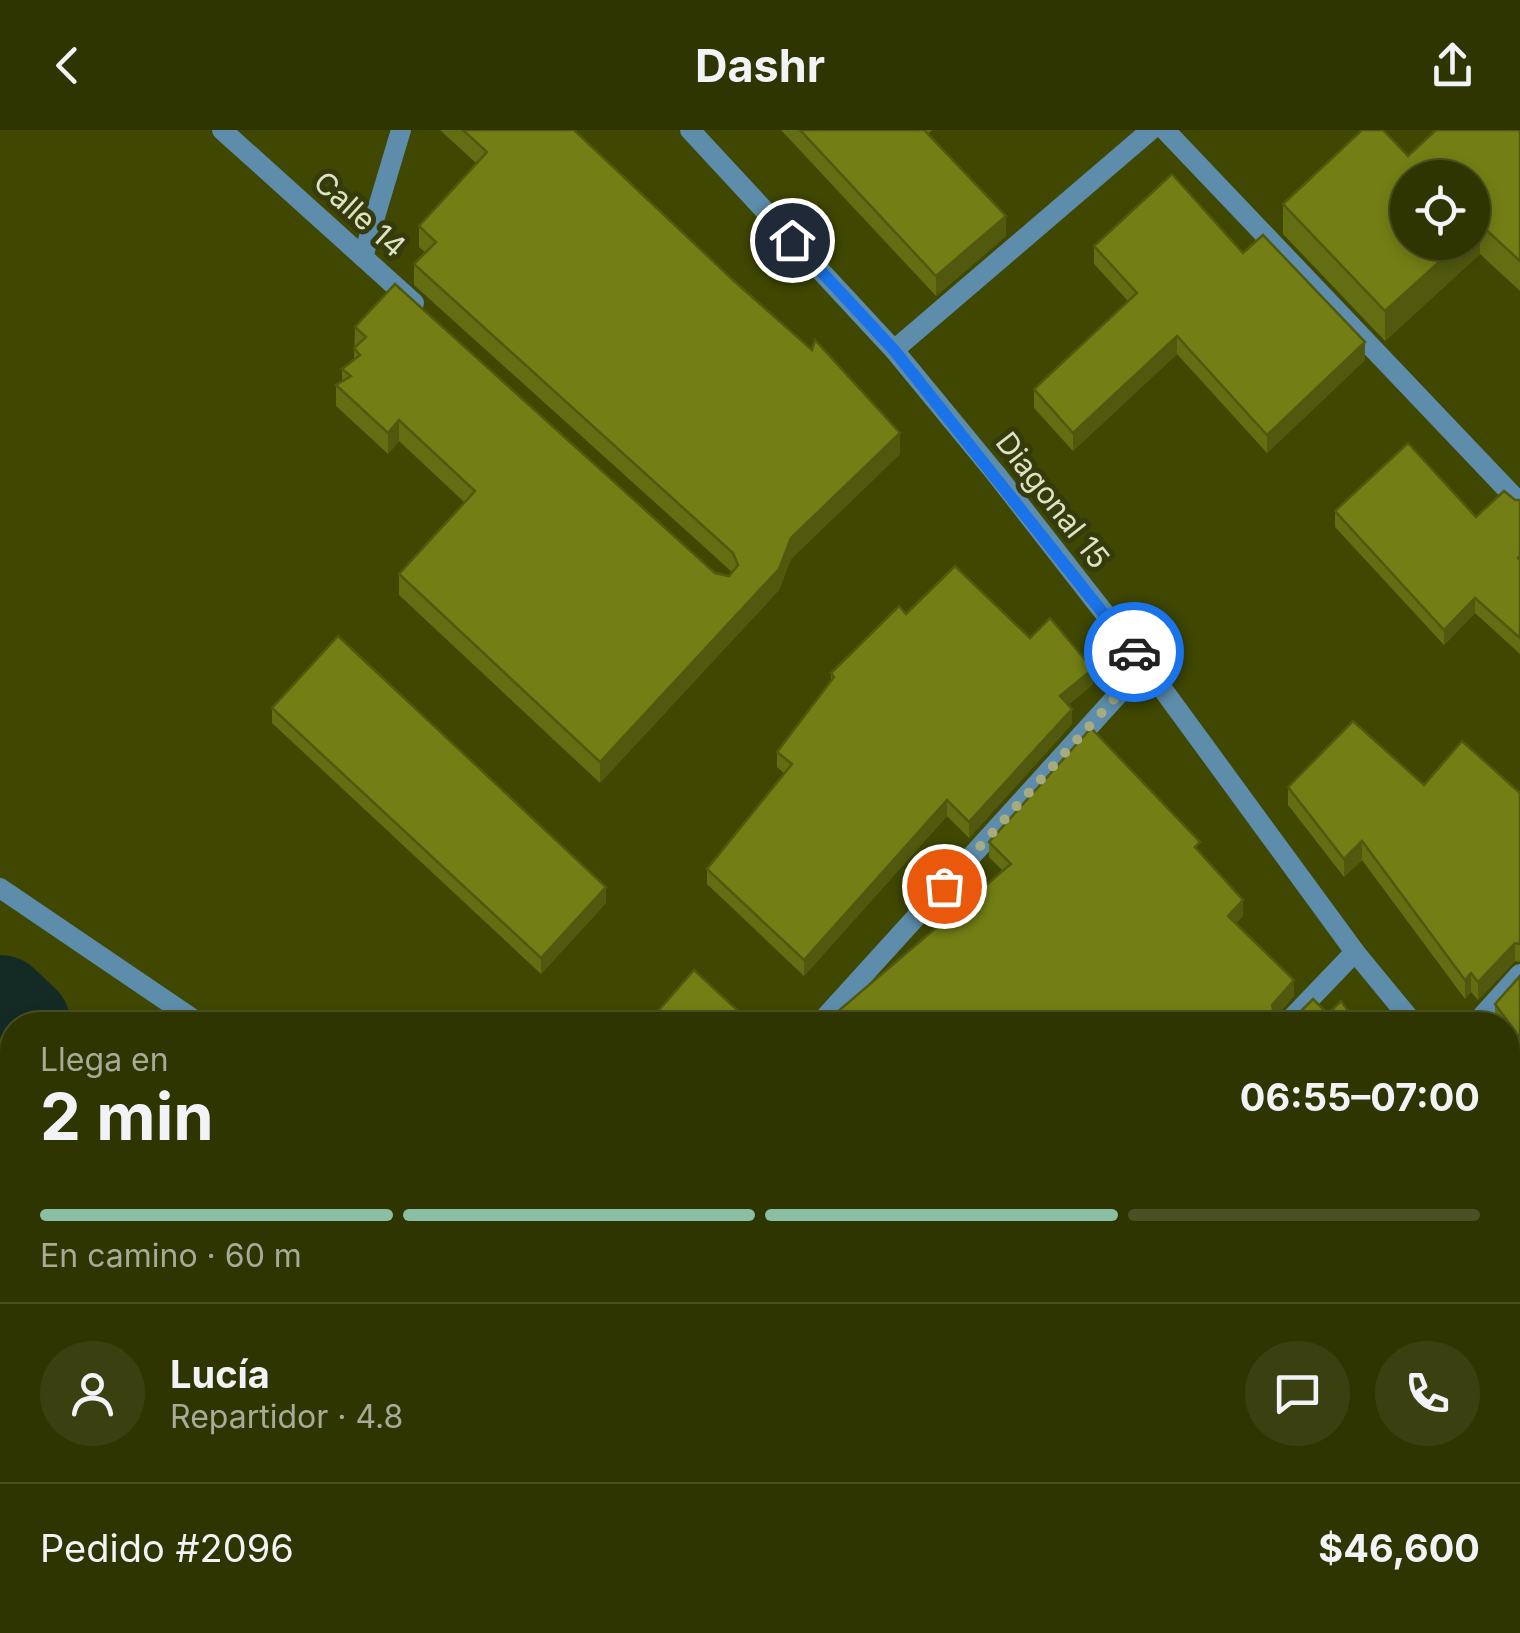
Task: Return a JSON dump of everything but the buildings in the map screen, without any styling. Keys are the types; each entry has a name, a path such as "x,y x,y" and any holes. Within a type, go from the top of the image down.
{"street":[{"name":"Calle 14","path":"222,130 435,322"},
{"path":"363,257 401,130"},
{"name":"Diagonal 15","path":"690,130 894,350 1145,665 1355,952 1404,1012"},
{"path":"894,350 1151,130"},
{"path":"1165,130 1520,502"},
{"path":"830,1012 1145,665"},
{"path":"0,888 183,1012"},
{"path":"1298,1012 1355,952"},
{"path":"1486,1012 1520,974"}],"waterway":[{"path":"0,1005 7,1012"}],"way so far":[{"path":"944,886 1145,665 1134,652"}],"route":[{"path":"792,240 894,350 1134,652"}]}
